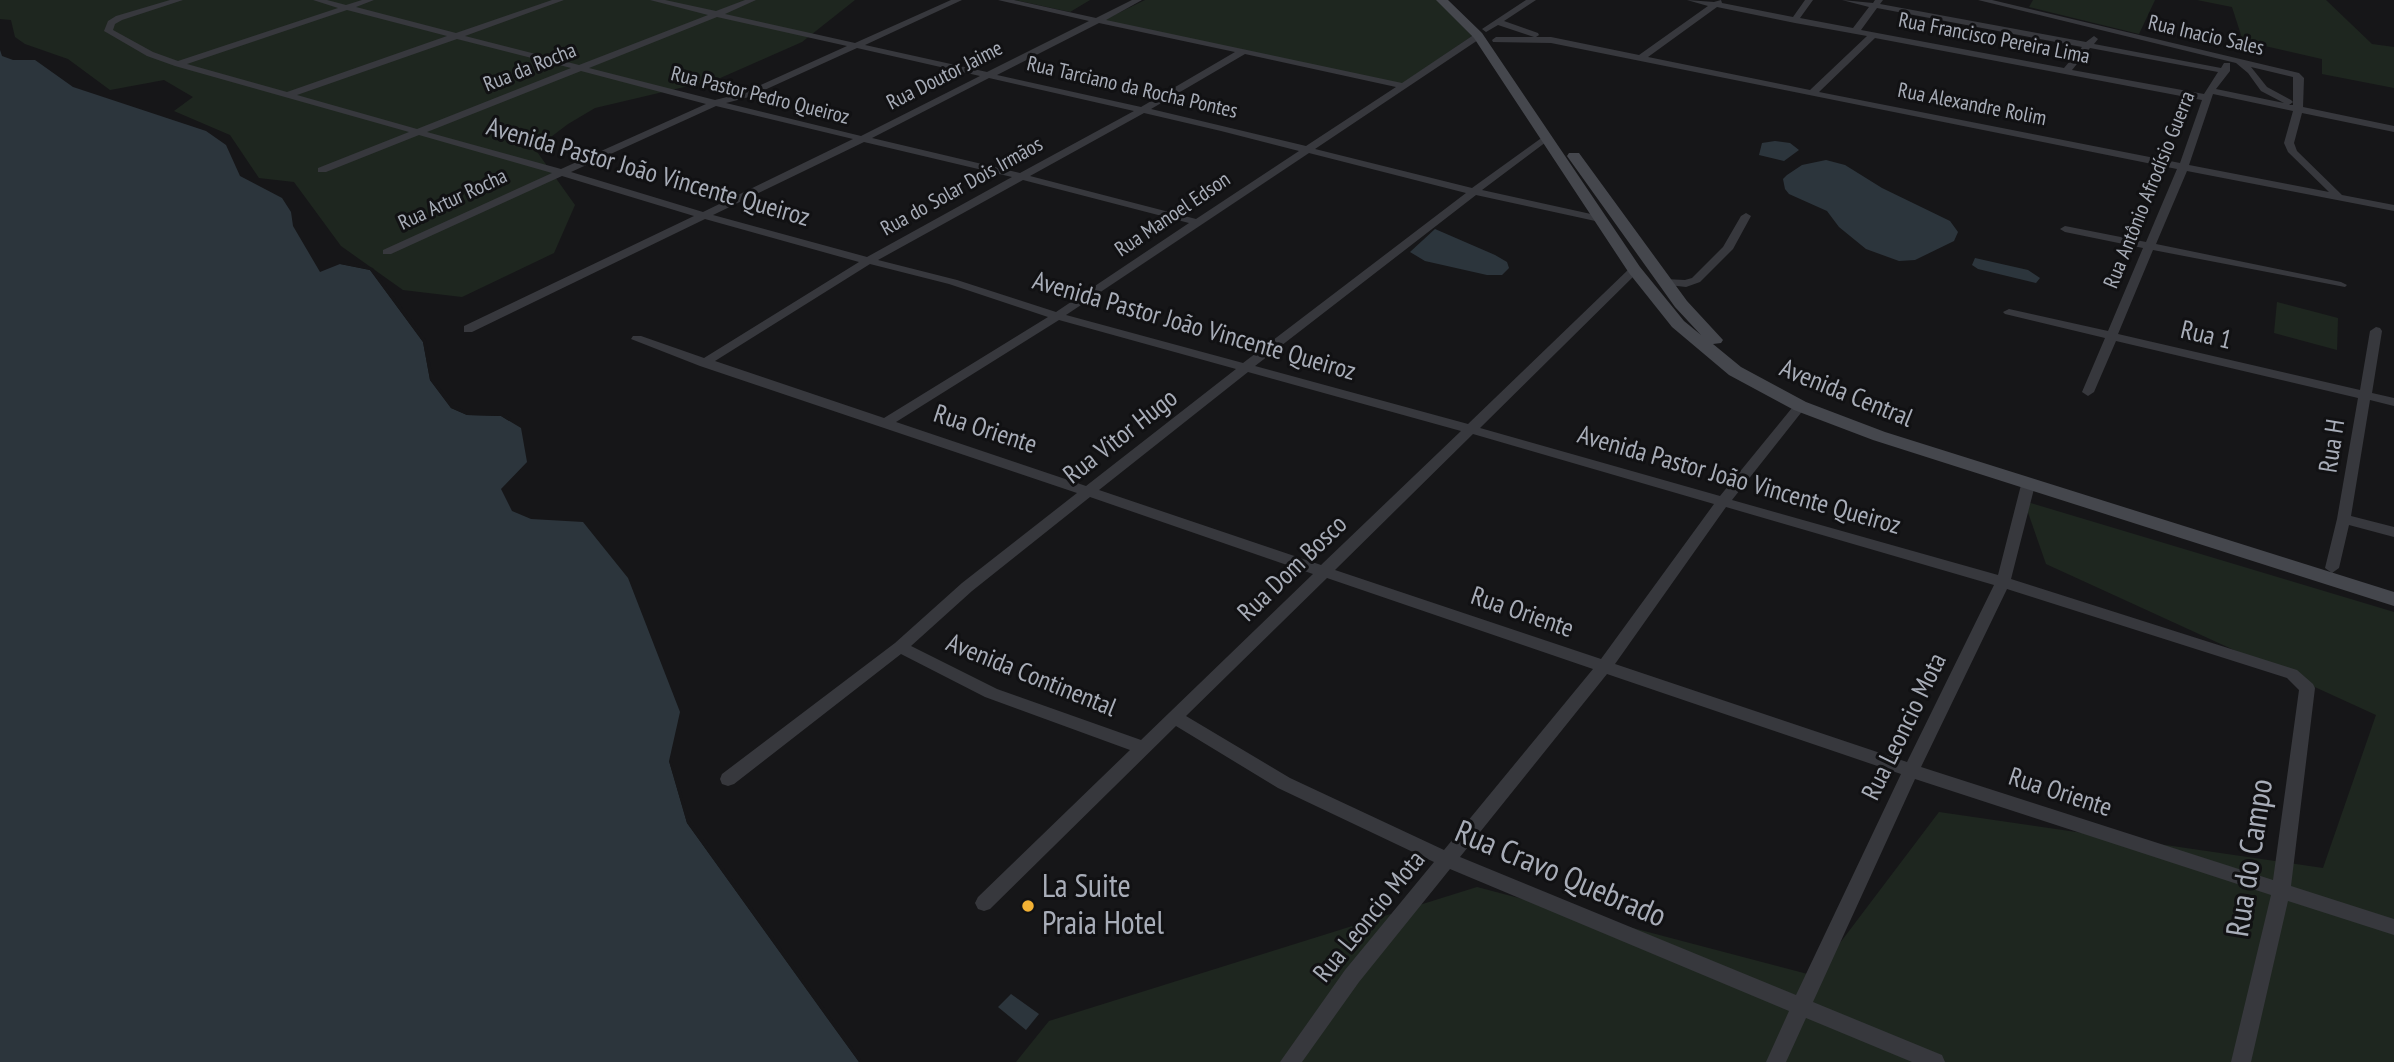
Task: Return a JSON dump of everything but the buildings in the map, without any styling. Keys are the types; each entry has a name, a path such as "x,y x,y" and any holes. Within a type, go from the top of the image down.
{"main road":[{"name":"Avenida Central","path":"1442,0 1489,32 1547,136 1600,219 1634,270 1678,324 1718,358 1756,383 1800,406 1879,436 2394,599"},
{"name":"Avenida Central","path":"1457,0 1489,32 1664,282 1703,329 1738,359 1788,387 1830,406 1973,456 2394,587"}],"street":[{"name":"Avenida Pastor João Vincente Queiroz","path":"179,0 119,18 111,23 108,31 150,54 178,64 706,214 779,238 953,282 1057,316 1470,429 2003,582 2286,672"},
{"name":"Rua Pastor Pedro Queiroz","path":"317,0 860,140 1052,184 1196,222"},
{"path":"178,64 370,0"},
{"path":"287,96 560,0"},
{"name":"Rua Tarciano da Rocha Pontes","path":"654,0 1309,149 1476,192 1600,219"},
{"name":"Rua da Rocha","path":"322,170 752,0"},
{"name":"Rua Artur Rocha","path":"387,252 715,103 746,95 854,44 958,0"},
{"path":"1002,0 1405,86"},
{"name":"Rua Doutor Jaime","path":"468,329 860,140 1138,0"},
{"name":"Rua Manoel Edson","path":"886,423 1057,316 1196,222 1489,32 1532,0"},
{"name":"Rua Francisco Pereira Lima","path":"1691,0 1719,2 1795,20 2066,71 2298,109 2394,129"},
{"path":"1795,20 1809,0"},
{"path":"1846,0 1877,3 2088,45 2231,64 2251,71 2264,89 2298,109 2290,133 2291,148 2339,195"},
{"name":"Rua Inacio Sales","path":"1982,0 2231,64 2291,73 2299,78 2298,109"},
{"path":"1641,58 1719,2"},
{"path":"1856,31 1877,3"},
{"path":"2066,71 2102,30"},
{"name":"Rua Alexandre Rolim","path":"1489,32 1543,39 1641,58 2394,208"},
{"name":"Rua Alexandre Rolim","path":"1489,32 1543,39"},
{"path":"1812,93 1873,34"},
{"name":"Rua do Solar Dois Irmãos","path":"704,363 869,260 1141,111 1244,51"},
{"name":"Rua Antônio Afrodísio Guerra","path":"2088,392 2184,165 2209,95 2231,64"},
{"name":"Rua Vitor Hugo","path":"728,779 900,647 967,587 1363,275 1547,136"},
{"path":"1664,282 1686,284 1702,275 1728,249 1746,216"},
{"path":"2065,229 2341,285"},
{"name":"Rua Dom Bosco","path":"985,903 1634,270"},
{"name":"Rua 1","path":"2009,312 2394,402"},
{"name":"Rua H","path":"2332,568 2344,519 2376,331"},
{"name":"Rua Oriente","path":"637,339 1912,771 2394,927"},
{"name":"Rua Leoncio Mota","path":"1290,1062 1352,976 1604,667 1722,503 1800,406"},
{"name":"Rua Leoncio Mota","path":"1776,1062 1867,861 2003,582 2028,485"},
{"path":"2344,519 2394,532"},
{"name":"Avenida Continental","path":"900,647 991,693 1144,748"},
{"name":"Rua do Campo","path":"2241,1062 2281,890 2307,688 2286,672"},
{"name":"Rua Cravo Quebrado","path":"1174,717 1284,783 1447,860 1935,1062"}],"shaded area":[{"path":"0,0 855,0 802,42 718,79 595,108 568,124 535,149 575,205 554,253 462,297 403,290 341,246 294,182 259,178 230,135 174,111 193,97 164,80 110,90 68,59 25,44 15,37 11,20 0,19"},
{"path":"1015,0 1090,0 1070,12"},
{"path":"1145,0 1437,0 1472,36 1402,84 1102,21"},
{"path":"2033,0 2155,0 2139,34 2029,7"},
{"path":"2197,0 2326,0 2372,44 2394,47 2394,88 2322,74 2322,59 2243,41 2232,7"},
{"path":"0,50 2,56 13,60 35,60 73,87 206,131 226,145 240,176 282,198 291,212 293,226 320,272 340,264 370,270 423,342 430,380 451,408 467,415 501,416 521,428 527,462 501,489 512,511 531,519 583,522 628,578 680,712 669,761 687,823 859,1062 0,1062"},
{"path":"1762,143 1790,143 1799,150 1784,161 1759,155"},
{"path":"1826,160 1845,165 1882,188 1950,221 1958,232 1954,241 1915,260 1899,261 1866,249 1839,227 1827,211 1789,194 1785,189 1783,179 1787,175 1802,165"},
{"path":"1435,229 1495,255 1507,262 1509,268 1502,275 1487,275 1425,261 1410,252"},
{"path":"1975,258 2028,270 2040,278 2036,283 1978,269 1972,265"},
{"path":"2277,302 2338,318 2337,350 2274,333"},
{"path":"2024,501 2394,612 2394,1062 1016,1062 1049,1021 1477,887 1815,976 1939,812 2323,868 2376,715 2046,564"},
{"path":"1011,994 1039,1014 1026,1030 998,1007"}],"pier":[{"path":"353,263 373,268 426,340 433,379 453,405 467,412 502,412 512,419 509,421 501,416 467,415 451,408 430,380 423,342 370,270 340,264"},
{"path":"669,761 672,761 690,821 863,1062 859,1062 687,823"}],"place":[{"name":"La Suite Praia Hotel","path":"1028,906"}]}
